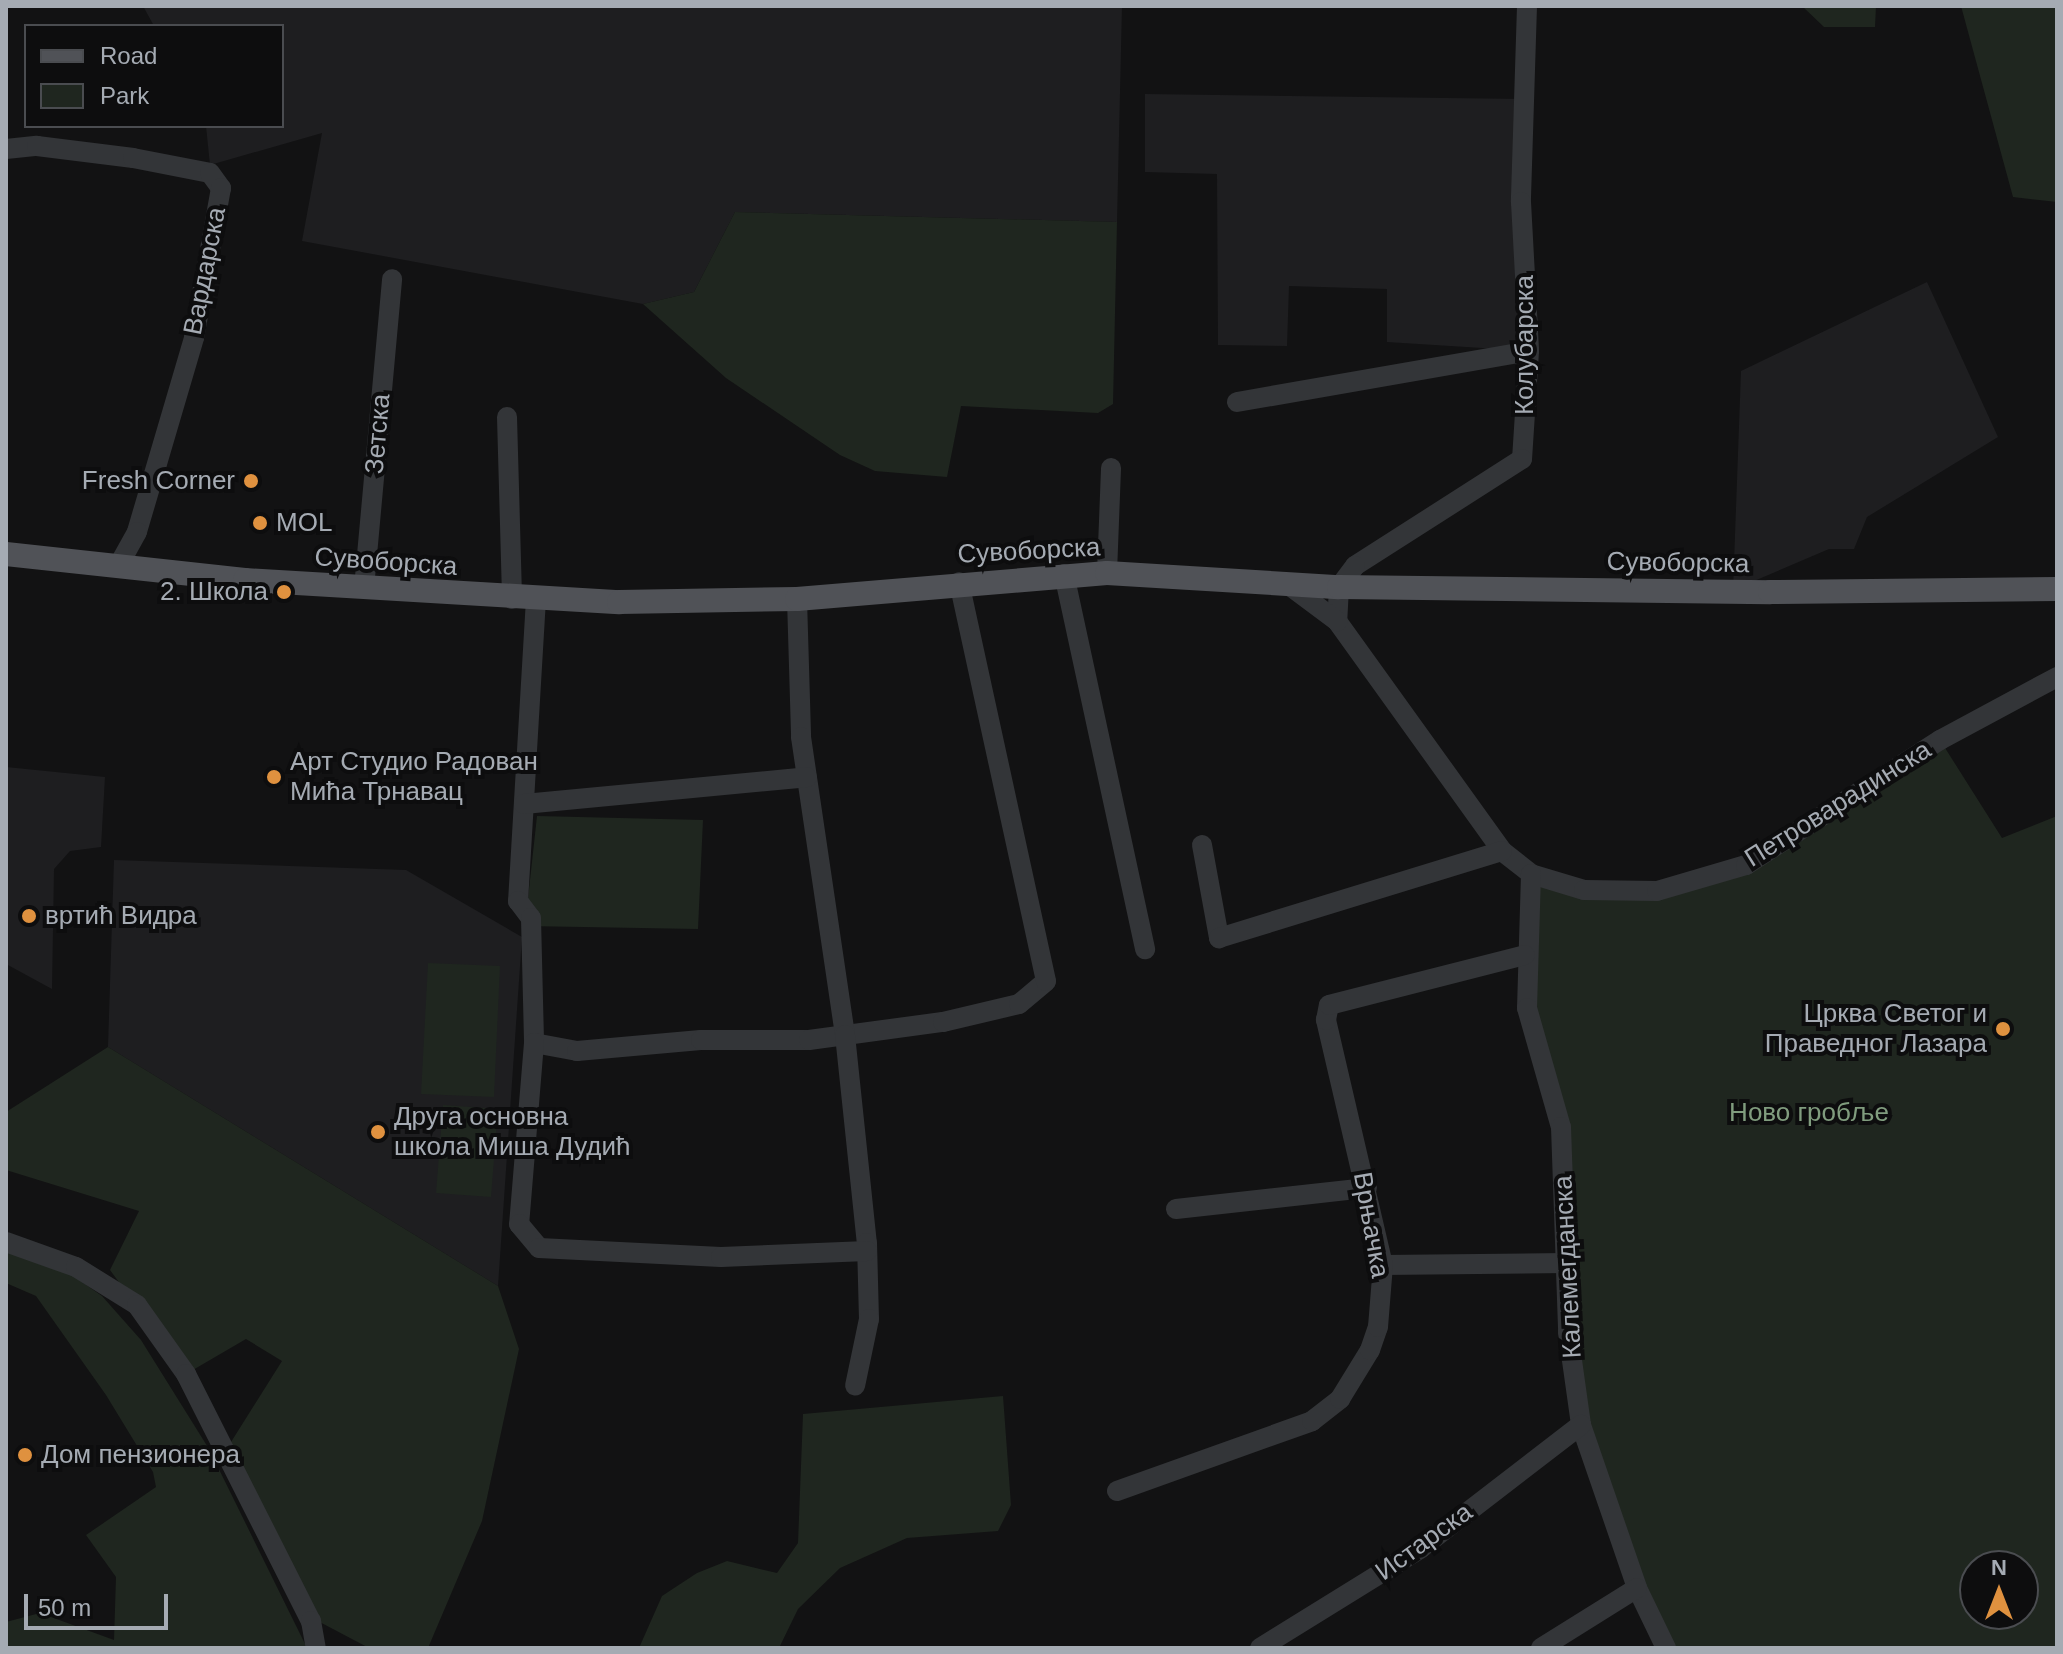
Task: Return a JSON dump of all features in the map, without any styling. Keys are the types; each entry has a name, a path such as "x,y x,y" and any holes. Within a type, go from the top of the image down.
{"main road":[{"name":"Сувоборска","path":"6,554 364,588 524,599 797,599 959,582 1107,573 1339,587 1770,592 2057,589"}],"street":[{"name":"Колубарска","path":"1339,587 1355,566 1522,459 1529,351 1521,202 1527,6"},
{"name":"Вардарска","path":"6,149 37,146 133,158 210,173 221,188 194,338 137,532 118,566"},
{"name":"Зетска","path":"364,588 392,279"},
{"path":"1237,402 1529,351"},
{"path":"507,417 524,599 524,804 518,901 531,918 534,1043 519,1224 539,1248 721,1257 867,1251"},
{"path":"1107,573 1111,468"},
{"path":"1064,574 1145,949"},
{"path":"534,1043 577,1051 845,1035 1019,1004 1046,981 959,582"},
{"name":"Петроварадинска","path":"1286,583 1337,621 1502,851 1531,874 1584,890 1657,891 1746,865 1957,730 2057,677"},
{"path":"1337,621 1339,587"},
{"path":"797,599 807,777 845,1035 867,1251 869,1319 855,1386"},
{"path":"524,804 807,777"},
{"path":"1202,845 1219,938 1502,851"},
{"name":"Калемегданска","path":"1531,874 1525,955 1527,1008 1561,1127 1568,1332 1581,1425 1637,1588 1666,1648"},
{"name":"Врњачка","path":"1117,1491 1262,1442 1327,1411 1359,1373 1370,1350 1378,1327 1383,1265 1326,1020 1329,1005 1525,955"},
{"path":"1176,1209 1367,1188"},
{"path":"6,1242 76,1267 137,1305 186,1374 311,1621 316,1648"},
{"path":"1383,1265 1567,1263"},
{"name":"Истарска","path":"1260,1648 1421,1548 1581,1425"},
{"path":"1541,1648 1637,1588"}],"shaded area":[{"path":"143,6 1122,6 1117,222 735,212 694,292 643,304 302,241 322,133 210,165 206,128 284,128 284,24 153,24"},
{"path":"1145,94 1524,99 1529,351 1387,342 1387,289 1289,286 1287,346 1218,345 1217,174 1145,172"},
{"path":"1927,282 1998,437 1867,517 1854,549 1829,549 1733,590 1741,371"},
{"name":"вртић Видра","path":"6,767 105,777 101,847 70,851 54,869 52,989 6,964"},
{"name":"Друга основна школа Миша Дудић","path":"114,860 406,870 522,937 498,1286 108,1047"}],"green space":[{"path":"1802,6 1876,6 1875,27 1824,27"},
{"path":"1961,6 2057,6 2057,202 2013,197"},
{"path":"735,212 1117,222 1113,404 1098,413 961,406 947,477 875,471 840,455 726,378 643,304 694,292"},
{"name":"Ново гробље","path":"1940,740 2002,838 2057,816 2057,1648 1666,1648 1581,1425 1561,1127 1530,1025 1531,874 1657,891 1746,866"},
{"path":"537,816 703,820 698,929 525,926"},
{"path":"428,963 500,966 494,1097 421,1094"},
{"path":"108,1047 498,1286 519,1349 482,1521 428,1648 369,1648 314,1619 226,1450 282,1361 246,1339 186,1374 110,1270 139,1211 6,1170 6,1112"},
{"path":"443,1105 498,1109 491,1197 436,1193"},
{"path":"6,1252 62,1268 102,1296 141,1340 209,1449 307,1648 6,1648 6,1622 40,1613 114,1640 116,1577 86,1535 156,1487 153,1472 106,1395 36,1296 6,1283"},
{"path":"1003,1396 1011,1505 998,1531 907,1538 840,1568 798,1609 779,1648 639,1648 662,1596 697,1573 727,1561 777,1573 798,1543 803,1414"}],"place":[{"name":"Fresh Corner","path":"251,481"},
{"name":"MOL","path":"260,523"},
{"name":"2. Школа","path":"284,592"},
{"name":"Арт Студио Радован Мића Трнавац","path":"274,777"},
{"name":"вртић Видра","path":"29,916"},
{"name":"Црква Светог и Праведног Лазара","path":"2003,1029"},
{"name":"Друга основна школа Миша Дудић","path":"378,1132"},
{"name":"Дом пензионера","path":"25,1455"}]}
